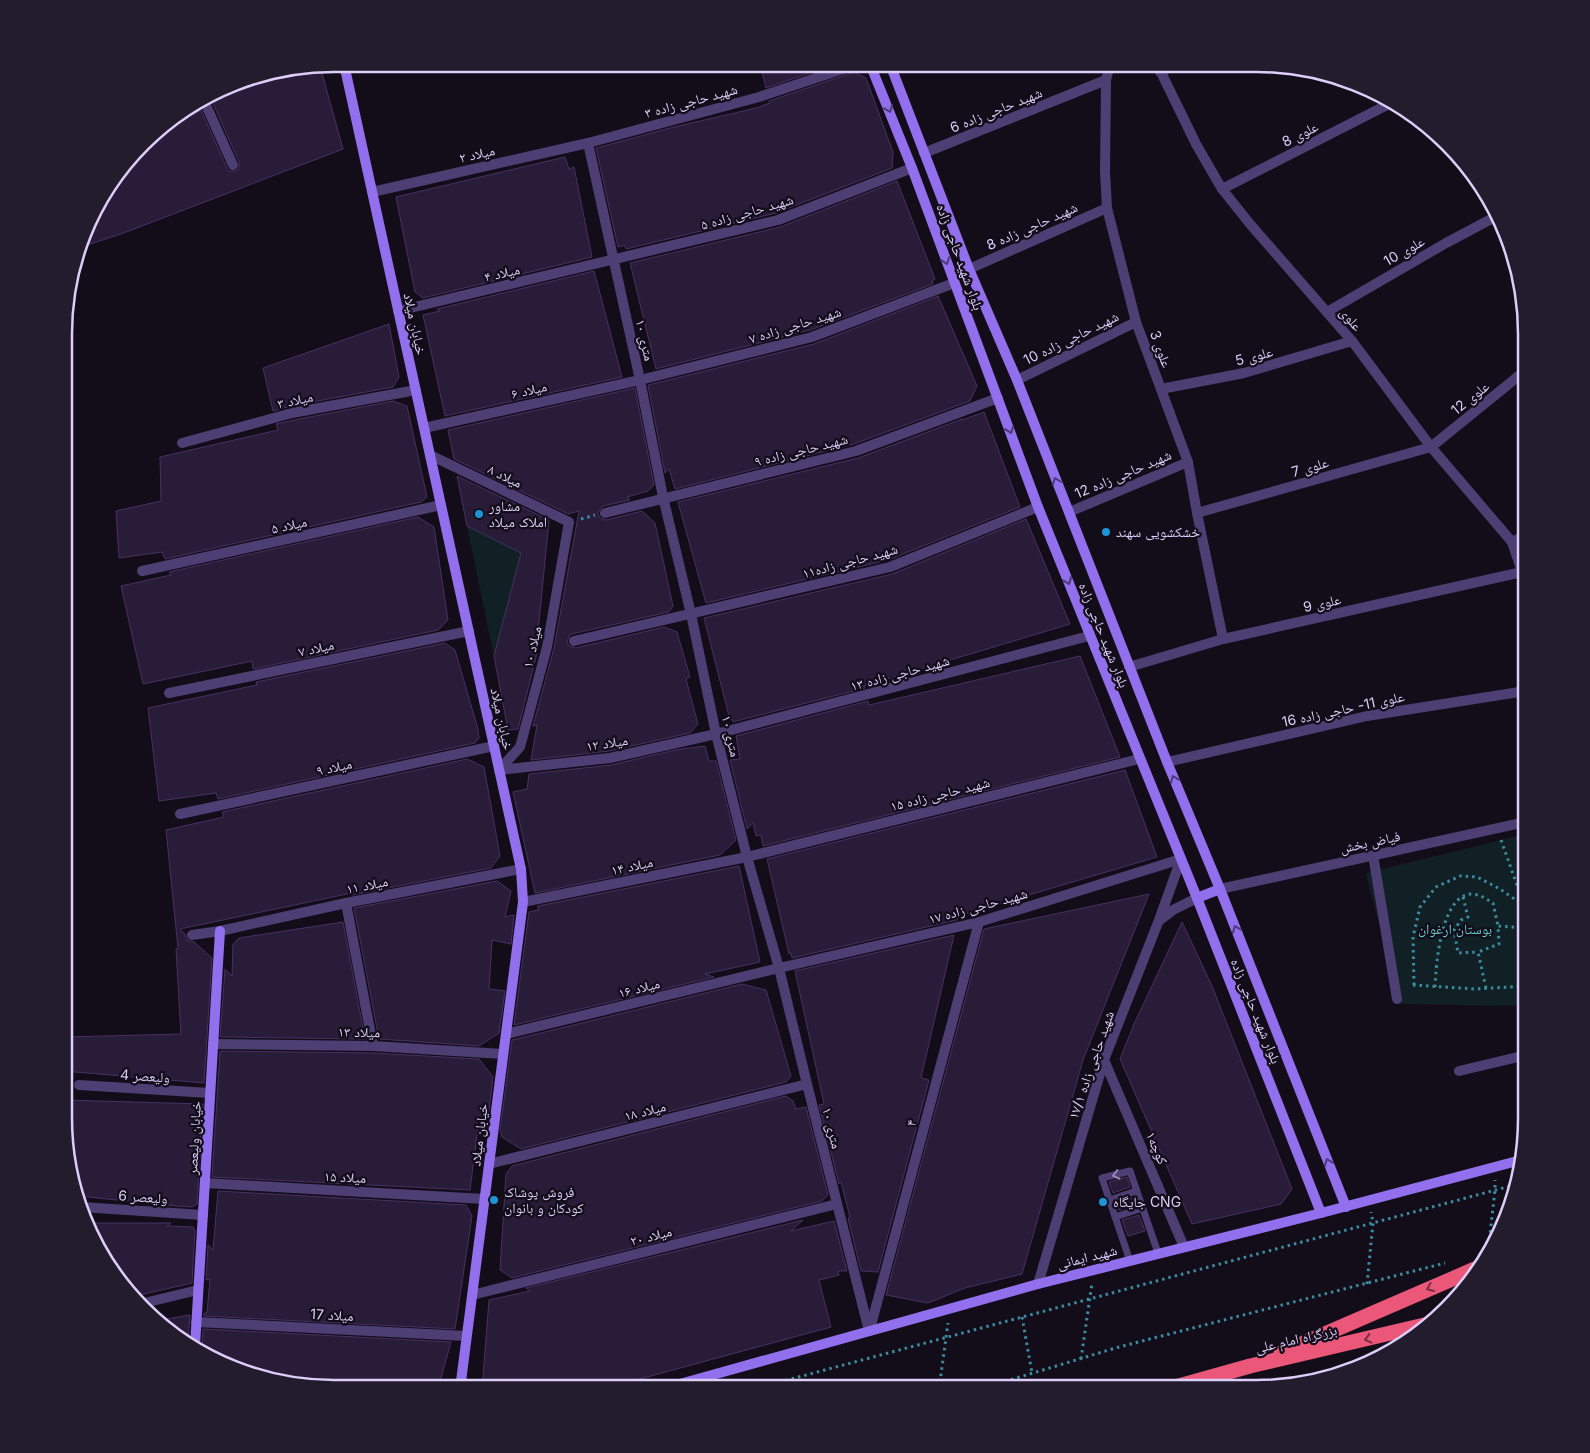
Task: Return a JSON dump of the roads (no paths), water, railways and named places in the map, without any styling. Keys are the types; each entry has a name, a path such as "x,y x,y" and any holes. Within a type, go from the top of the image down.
{"highway":[{"path":"1250,1366 1467,1272"},
{"name":"بزرگراه امام علی","path":"1200,1380 1250,1366 1412,1328"}],"street":[{"name":"خیابان میلاد","path":"346,72 521,869 523,902 461,1380"},
{"name":"شهید حاجی زاده ۳","path":"588,143 759,97 834,72"},
{"name":"بلوار شهید حاجی زاده","path":"873,72 912,168 1038,507 1197,898 1321,1213"},
{"name":"بلوار شهید حاجی زاده","path":"893,72 969,270 1017,380 1129,667 1220,889 1346,1207"},
{"name":"علوی 3","path":"1108,72 1106,80 1104,172 1107,208 1136,322 1188,462 1224,639"},
{"name":"علوی","path":"1160,72 1196,144 1222,189 1352,341 1431,447 1512,542 1518,560"},
{"name":"شهید حاجی زاده 6","path":"924,153 1106,80"},
{"path":"207,106 233,165"},
{"name":"علوی 8","path":"1222,189 1384,106"},
{"name":"میلاد ۲","path":"372,192 588,143"},
{"name":"۱۰ متری","path":"588,143 640,380 663,497 691,614 716,734 747,856 780,968 807,1084 870,1330"},
{"name":"شهید حاجی زاده ۵","path":"613,261 778,220 912,168"},
{"name":"شهید حاجی زاده 8","path":"969,270 1107,208"},
{"name":"علوی 10","path":"1327,312 1491,219"},
{"name":"میلاد ۴","path":"398,311 613,261"},
{"name":"شهید حاجی زاده ۷","path":"640,380 812,337 954,283"},
{"name":"شهید حاجی زاده 10","path":"1017,380 1136,322"},
{"name":"علوی 5","path":"1161,389 1244,373 1352,341"},
{"name":"علوی 12","path":"1431,447 1518,376"},
{"name":"میلاد ۶","path":"424,428 640,380"},
{"name":"میلاد ۳","path":"182,443 292,414 416,390"},
{"name":"شهید حاجی زاده ۹","path":"604,513 856,451 998,398"},
{"name":"علوی 7","path":"1197,513 1431,447"},
{"name":"میلاد ۸","path":"430,455 569,522"},
{"name":"شهید حاجی زاده 12","path":"1068,512 1188,462"},
{"name":"میلاد ۵","path":"142,571 441,505"},
{"name":"شهید حاجی زاده۱۱","path":"574,641 890,567 1038,507"},
{"name":"میلاد ۱۰","path":"499,770 520,747 547,648 569,522"},
{"path":"1512,542 1518,539"},
{"name":"علوی 9","path":"1129,667 1224,639 1518,573"},
{"name":"میلاد ۷","path":"169,693 469,631"},
{"name":"شهید حاجی زاده ۱۳","path":"716,734 1090,636"},
{"name":"علوی 11- حاجی زاده 16","path":"1167,762 1367,716 1518,692"},
{"name":"میلاد ۱۲","path":"499,770 610,758 716,734"},
{"name":"میلاد ۹","path":"180,814 494,746"},
{"name":"شهید حاجی زاده ۱۵","path":"747,856 1139,759"},
{"name":"فیاض بخش","path":"1220,889 1518,824"},
{"path":"1373,855 1397,999"},
{"name":"میلاد ۱۴","path":"523,902 747,856"},
{"name":"شهید حاجی زاده ۱۷/۱","path":"1038,1284 1104,1060 1181,859"},
{"name":"شهید حاجی زاده ۱۷","path":"780,968 979,922 1181,859"},
{"name":"میلاد ۱۱","path":"192,935 220,931 346,903 521,869"},
{"path":"1159,920 1172,910 1220,889"},
{"path":"346,903 373,1046"},
{"name":"۴","path":"870,1330 979,922"},
{"name":"خیابان ولیعصر","path":"195,1340 220,931"},
{"name":"میلاد ۱۶","path":"506,1034 780,968"},
{"name":"میلاد ۱۳","path":"213,1044 373,1046 503,1054"},
{"path":"1459,1071 1518,1057"},
{"name":"کوچه۱","path":"1104,1060 1184,1247"},
{"name":"میلاد ۱۸","path":"489,1164 807,1084"},
{"name":"ولیعصر 4","path":"79,1086 210,1094"},
{"name":"شهید ایمانی","path":"694,1380 1038,1284 1346,1207 1513,1162"},
{"name":"میلاد ۱۵","path":"205,1183 484,1199"},
{"name":"میلاد ۲۰","path":"472,1295 837,1204"},
{"name":"ولیعصر 6","path":"88,1207 203,1215"},
{"path":"147,1302 198,1290"},
{"name":"میلاد 17","path":"196,1322 466,1336"}],"lane":[{"path":"1130,1261 1102,1178 1130,1172 1158,1253"},
{"path":"1110,1200 1136,1191"},
{"path":"1115,1217 1142,1208"}],"place":[{"name":"مشاور املاک میلاد","path":"479,514"},
{"name":"خشکشویی سهند","path":"1106,532"},
{"name":"فروش پوشاک کودکان و بانوان","path":"494,1200"},
{"name":"جایگاه CNG","path":"1103,1202"}],"park label":[{"name":"بوستان ارغوان","path":"1455,929"}]}
